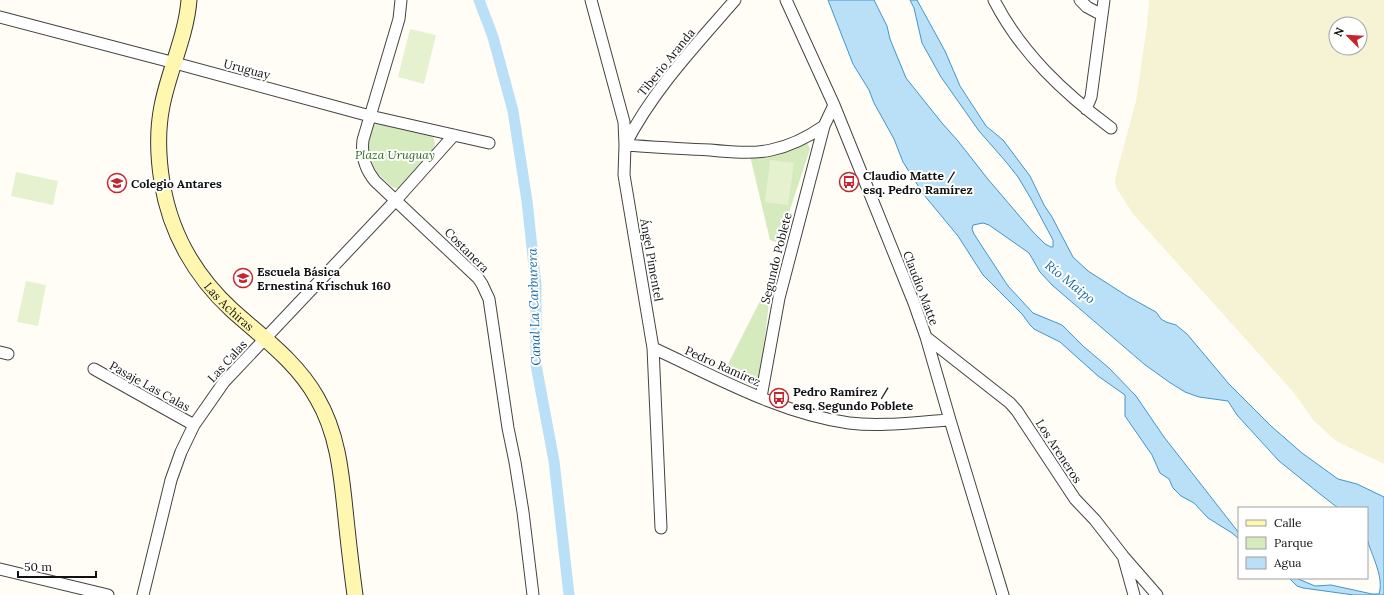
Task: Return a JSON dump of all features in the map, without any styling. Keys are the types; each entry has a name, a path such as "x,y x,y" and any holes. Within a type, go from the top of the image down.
{"street":[{"name":"Las Achiras","path":"189,0 187,16 175,63 163,99 159,126 160,168 168,210 185,251 204,280 227,306 293,366 311,387 323,407 333,435 341,472 355,595"},
{"name":"Costanera","path":"401,0 399,19 363,140 362,147 364,161 370,175 478,278 489,299 508,428 523,512 533,595"},
{"name":"Ángel Pimentel","path":"591,0 624,122 625,179 653,348 661,528"},
{"name":"Tiberio Aranda","path":"625,146 637,121 666,80 735,0"},
{"name":"Claudio Matte","path":"786,0 834,105 914,303 926,337 1004,595"},
{"path":"994,0 1006,23 1030,55 1058,85 1111,128"},
{"path":"1080,0 1087,7 1102,15"},
{"path":"1086,109 1092,97 1104,0"},
{"name":"Uruguay","path":"0,17 370,116 488,143"},
{"name":"Segundo Poblete","path":"760,397 779,298 824,126 834,105"},
{"path":"625,146 763,152 794,143 824,126"},
{"name":"Las Calas","path":"143,595 175,466 180,452 194,425 224,382 396,200 454,135"},
{"name":"Los Areneros","path":"926,337 1010,403 1018,411 1075,499 1095,520 1123,556 1157,595"},
{"name":"Pedro Ramírez","path":"653,348 731,385 760,397 816,416 850,423 882,424 950,420"},
{"name":"Pasaje Las Calas","path":"94,369 194,425"},
{"path":"1123,556 1134,595"},
{"path":"0,569 108,595"}],"shaded area":[{"path":"1149,0 1384,0 1384,464 1336,441 1314,421 1294,393 1133,214 1117,189 1115,182 1136,101 1147,26"}],"green space":[{"path":"410,29 436,35 424,84 398,77"},
{"name":"Plaza Uruguay","path":"378,122 433,136 435,143 434,150 400,189 392,187 374,170 367,153 372,127"},
{"path":"807,142 810,149 779,243 770,240 750,156"},
{"path":"770,160 794,163 788,205 765,202"},
{"path":"16,172 58,181 53,205 11,196"},
{"path":"26,281 46,285 38,326 17,322"},
{"path":"760,301 769,303 760,379 752,386 724,372"}],"water":[{"name":"Río Maipo","path":"828,0 874,0 887,26 890,39 906,78 1033,232 1045,244 1053,247 1053,240 1018,177 979,131 941,77 922,43 914,8 910,0 917,0 945,51 960,86 986,126 1003,140 1030,176 1044,205 1073,257 1088,271 1127,296 1156,312 1161,319 1176,325 1187,334 1229,384 1271,426 1302,453 1338,479 1357,484 1384,497 1384,595 1354,595 1303,588 1297,586 1290,579 1298,579 1315,586 1331,585 1372,594 1379,594 1379,575 1368,542 1368,507 1337,507 1279,461 1237,415 1228,401 1199,397 1185,392 1169,382 1144,364 1052,285 1040,272 1029,253 989,225 983,223 973,225 972,229 974,234 1008,286 1033,313 1062,325 1083,346 1109,368 1136,396 1164,437 1238,532 1238,538 1208,518 1194,503 1181,496 1173,488 1169,479 1160,473 1152,455 1125,416 1125,395 1098,376 1060,342 1034,329 1022,314 983,275 958,236 924,195 903,162 894,139 874,103 869,90 853,64"}],"waterway":[{"name":"Canal La Carburera","path":"479,0 493,37 513,111 527,201 536,285 536,365 554,461 569,595"}],"place":[{"name":"Claudio Matte / esq. Pedro Ramírez","path":"849,182"},
{"name":"Colegio Antares","path":"117,183"},
{"name":"Escuela Básica Ernestina Krischuk 160","path":"243,278"},
{"name":"Pedro Ramírez / esq. Segundo Poblete","path":"779,398"}]}
